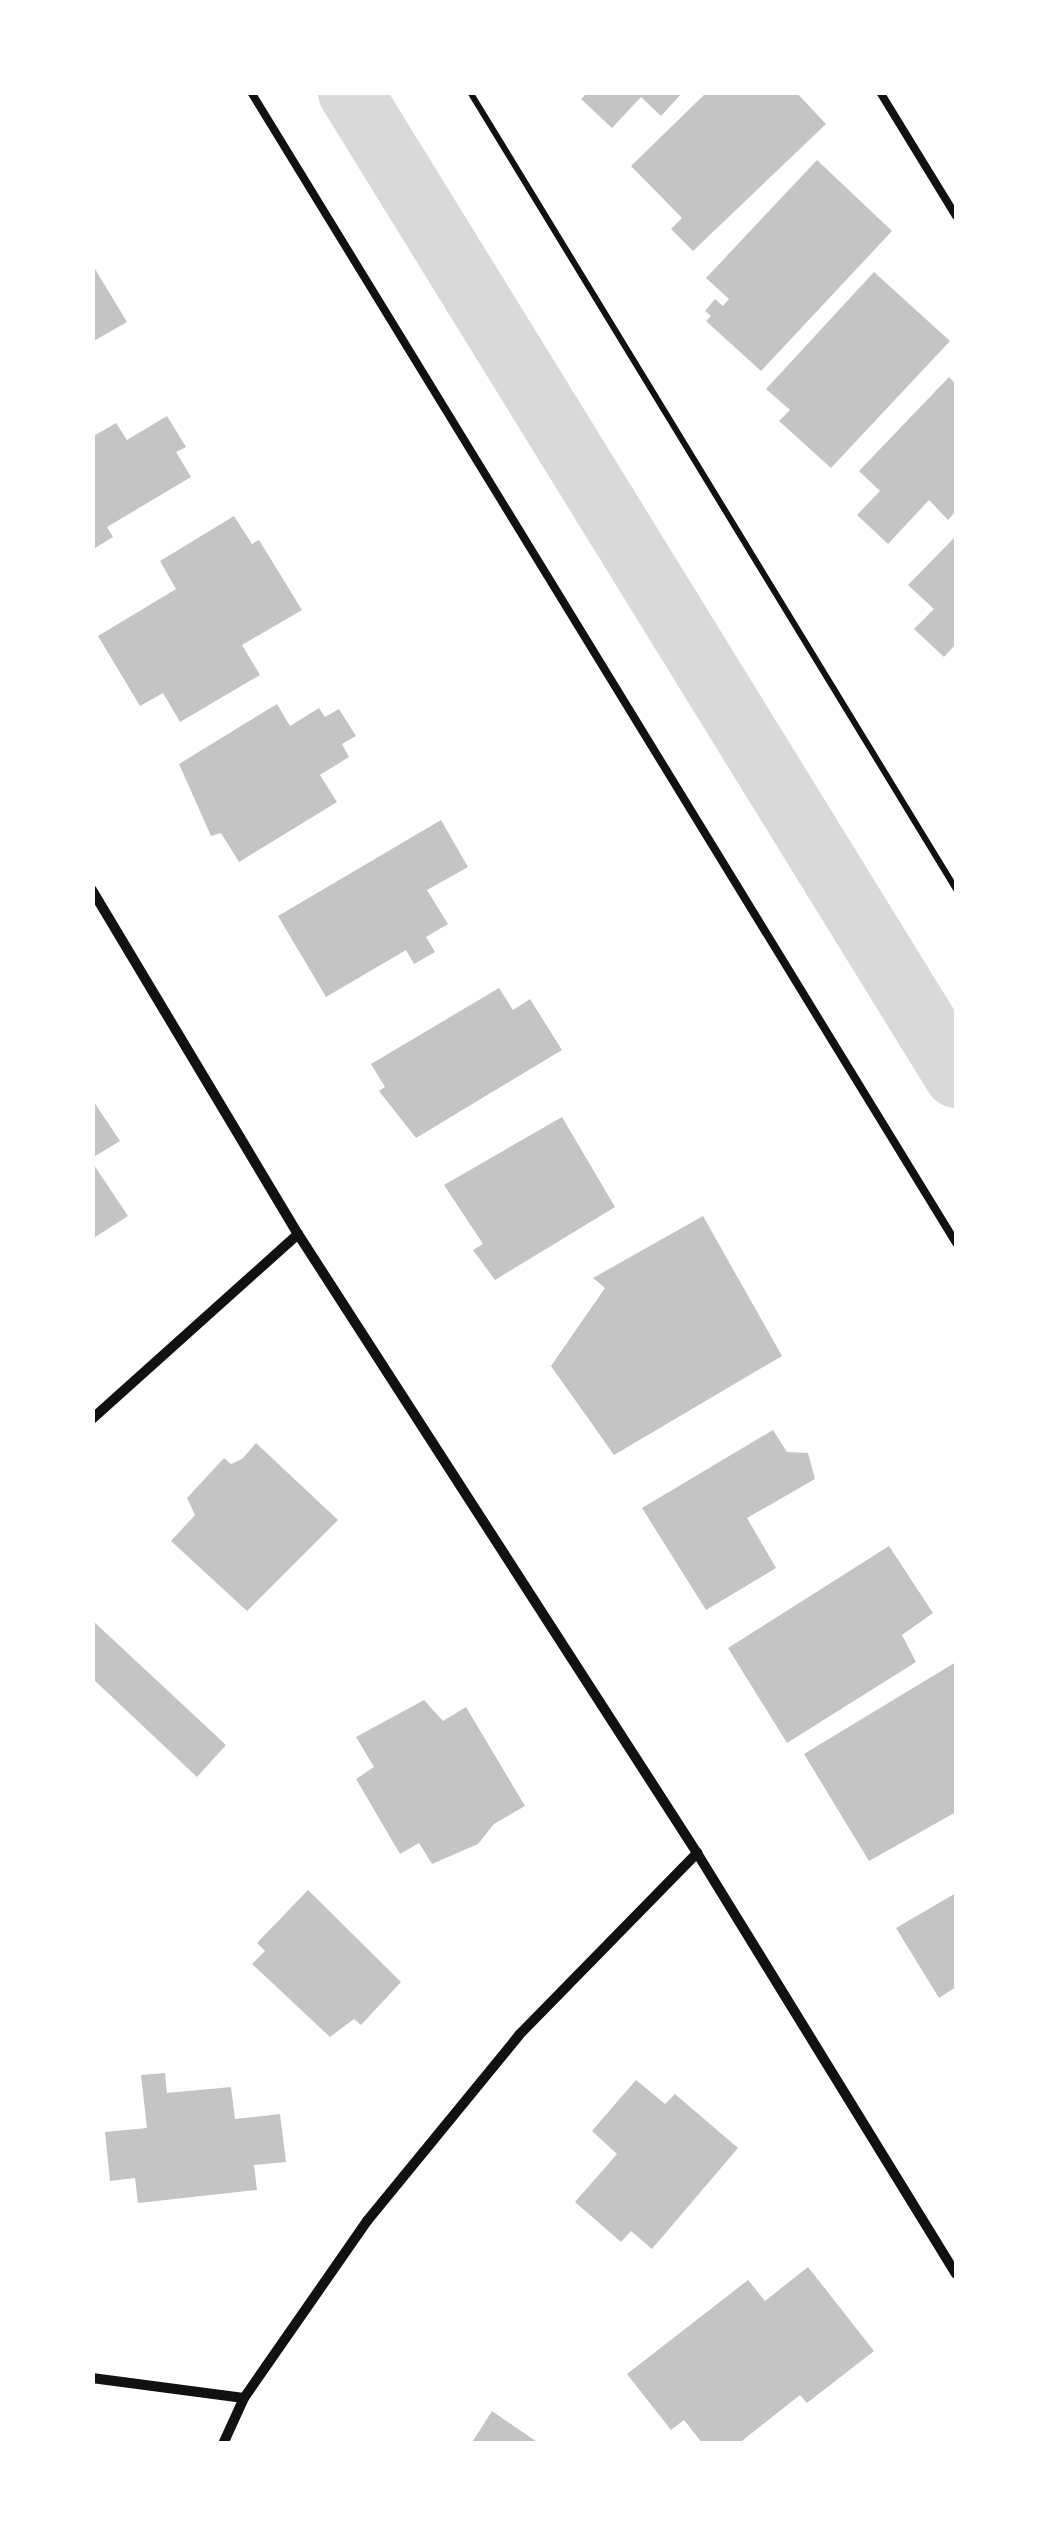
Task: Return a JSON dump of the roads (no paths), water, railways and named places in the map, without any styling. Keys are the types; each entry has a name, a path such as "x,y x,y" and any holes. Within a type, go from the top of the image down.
{"street":[{"path":"92,890 298,1234 697,1853 956,2274"},
{"path":"92,1419 298,1234"},
{"path":"224,2444 244,2398 368,2221 506,2051 697,1853"},
{"path":"92,2378 244,2398"}],"lane":[{"path":"251,92 956,1243"},
{"path":"880,92 956,216"}],"waterway":[{"path":"350,92 956,1075"}]}
